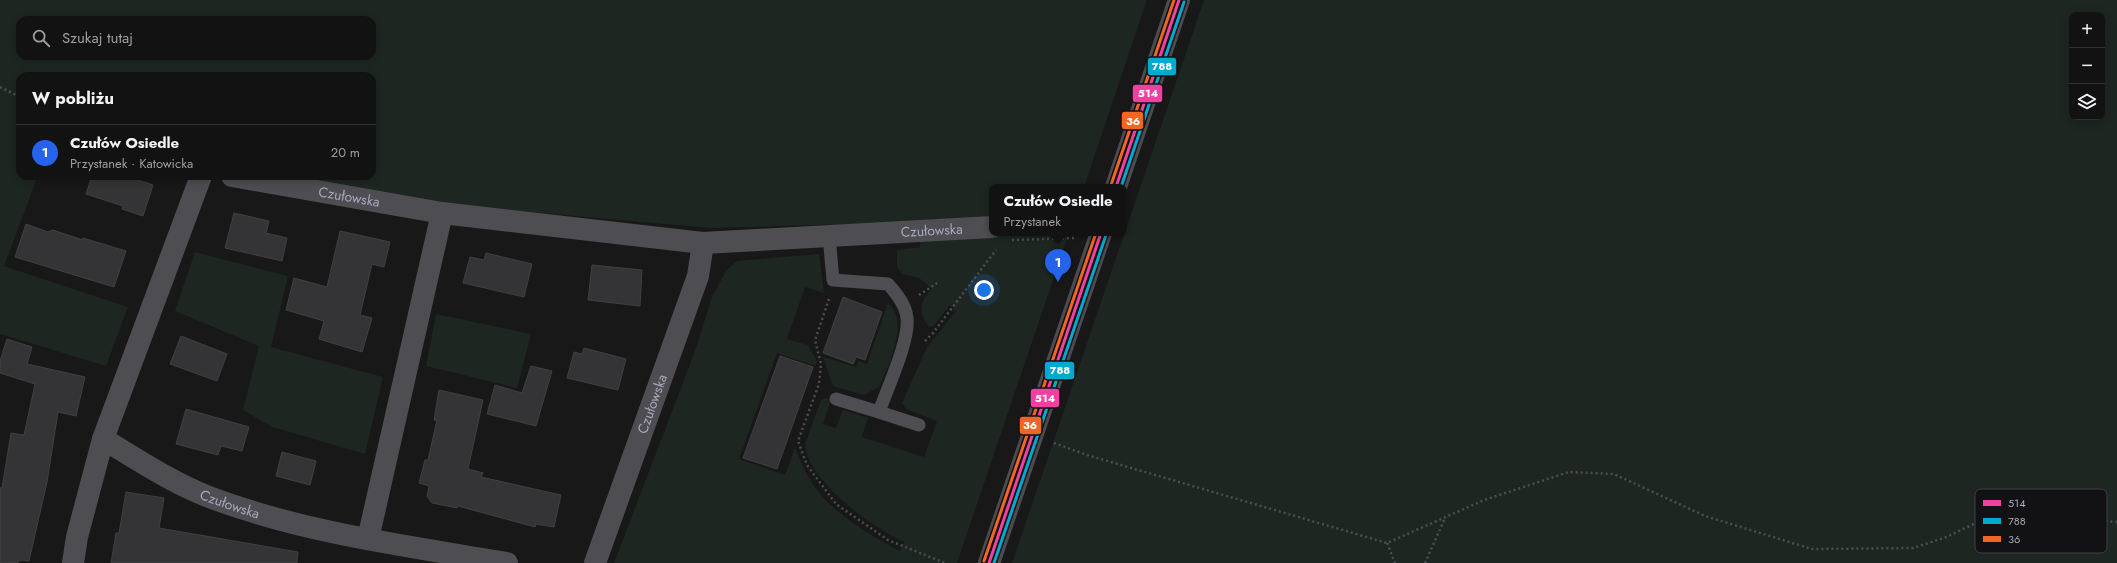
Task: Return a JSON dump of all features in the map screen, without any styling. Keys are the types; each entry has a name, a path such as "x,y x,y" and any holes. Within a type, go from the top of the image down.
{"main road":[{"path":"1117,184 1179,0"},
{"path":"989,563 1100,236"}],"street":[{"path":"73,563 77,537 103,439 200,180"},
{"name":"Czułowska","path":"255,180 442,213 703,243 829,236 999,237"},
{"path":"368,539 442,213"},
{"name":"Czułowska","path":"595,563 698,276 703,243"},
{"name":"Czułowska","path":"103,439 157,470 208,496 261,514 368,539 507,563"}],"lane":[{"path":"829,236 833,280 888,284 897,294 908,317 907,334 879,412"},
{"path":"836,399 919,425"}],"path":[{"path":"0,87 16,95"},
{"path":"923,343 933,333 997,249 999,237 1079,238"},
{"path":"833,280 832,291 815,340 821,364 818,384 798,441 807,465 836,504 888,540 945,563"},
{"path":"1033,435 1087,455 1387,543 1484,500 1568,472 1614,474 1705,516 1812,549 1913,548 1944,538 1975,523"},
{"path":"1425,563 1445,518"},
{"path":"2107,521 2117,522"},
{"path":"1387,543 1395,563"}],"shaded area":[{"path":"0,0 1147,0 1085,184 989,184 989,236 1068,236 957,563 614,563 695,351 712,297 726,271 737,261 819,254 824,293 805,287 787,339 808,345 817,361 815,366 777,353 739,459 785,475 795,448 811,482 830,505 853,523 900,551 904,542 875,526 844,502 829,488 817,473 809,459 805,444 821,400 825,398 831,400 823,424 836,428 843,410 868,418 862,437 924,457 937,421 906,409 902,403 927,347 956,311 950,305 934,326 929,327 923,316 922,306 925,297 932,289 919,278 902,274 897,267 897,250 920,247 921,222 710,228 442,204 316,180 376,180 376,72 16,72 16,180 36,180 4,266 128,307 106,366 0,334"},
{"path":"1204,0 2117,0 2117,563 1012,563 1124,236 1127,236 1127,226"},
{"path":"195,252 288,276 271,347 383,377 365,454 272,427 243,410 259,346 175,311"},
{"path":"888,303 894,311 897,321 896,344 879,387 864,395 833,386 823,357 856,367 858,361 867,364"},
{"path":"436,314 531,334 517,388 426,366"}],"building":[{"path":"91,180 138,180 153,185 143,216 122,209 123,206 86,194"},
{"path":"234,213 269,221 266,233 287,238 282,261 225,248"},
{"path":"26,224 48,232 53,230 83,240 83,238 126,251 114,287 15,257"},
{"path":"340,231 390,242 384,267 372,264 360,315 372,318 362,352 319,339 324,321 286,310 294,278 327,287"},
{"path":"486,253 532,264 524,297 463,283 470,257 484,260"},
{"path":"592,265 642,270 640,306 588,300"},
{"path":"843,297 882,312 865,360 856,357 853,364 823,353"},
{"path":"181,336 227,354 217,381 170,364"},
{"path":"7,339 32,347 27,364 85,377 76,416 58,412 47,482 29,561 22,560 18,561 18,563 0,563 0,488 2,488 11,433 24,435 35,384 0,373 0,361"},
{"path":"584,348 626,359 618,390 567,378 574,352 582,354"},
{"path":"780,356 813,367 777,469 743,458"},
{"path":"531,366 552,371 536,426 487,414 495,385 522,393"},
{"path":"439,390 483,400 468,469 483,473 481,477 561,495 554,527 536,524 535,527 458,506 457,508 432,503 427,496 429,486 419,483 425,460 428,460 437,420 434,420"},
{"path":"186,409 249,427 242,451 221,446 218,455 176,444"},
{"path":"282,452 316,461 310,485 276,476"},
{"path":"126,492 164,498 159,528 298,552 297,563 111,563 116,533 119,533"}],"transit line":[{"name":"36","path":"1111,184 1174,0"},
{"name":"514","path":"1117,184 1179,0"},
{"name":"788","path":"1122,184 1184,2"},
{"name":"36","path":"984,561 1095,236"},
{"name":"514","path":"989,563 1100,236"},
{"name":"788","path":"994,563 1106,236"}],"place":[{"name":"Czułów Osiedle","path":"1058,282"}]}
